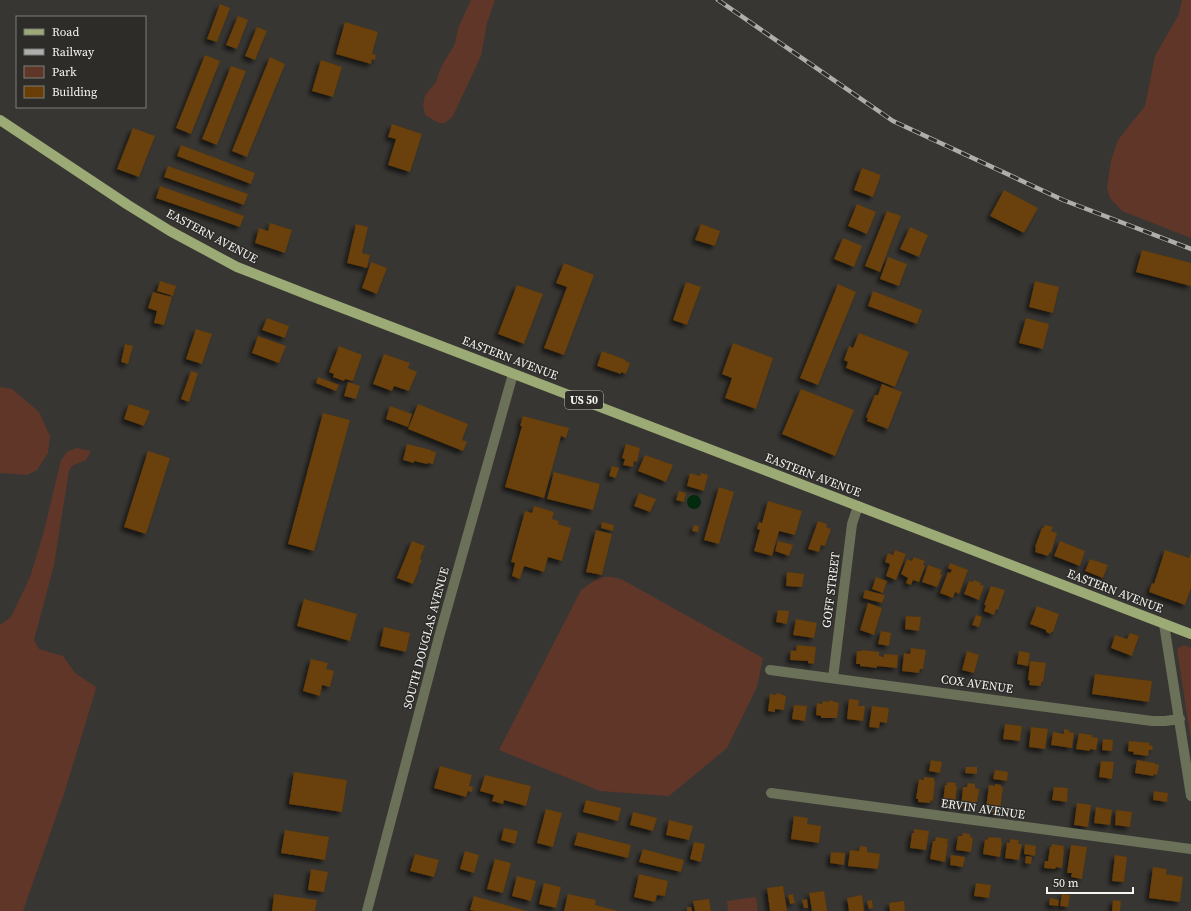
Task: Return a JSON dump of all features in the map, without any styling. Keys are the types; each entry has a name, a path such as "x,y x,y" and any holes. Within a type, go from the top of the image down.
{"main road":[{"name":"EASTERN AVENUE","path":"0,120 164,227 238,267 1191,634"}],"street":[{"name":"SOUTH DOUGLAS AVENUE","path":"367,911 443,624 513,374"},
{"name":"GOFF STREET","path":"833,678 852,524 858,506"},
{"path":"1164,624 1191,796"},
{"name":"COX AVENUE","path":"770,670 1152,721 1165,722 1180,719"},
{"name":"ERVIN AVENUE","path":"771,793 1191,849"}],"green space":[{"path":"471,0 495,0 487,23 481,56 453,116 445,123 439,123 425,115 423,105 425,95 436,82 441,67 455,44 458,28"},
{"path":"1182,0 1191,0 1191,238 1122,211 1110,198 1107,188 1111,161 1118,140 1145,106 1155,56 1179,14"},
{"path":"0,387 12,389 39,412 50,436 48,453 37,470 27,475 0,473"},
{"path":"77,448 91,451 86,460 72,466 69,471 54,565 34,640 39,649 63,656 75,673 96,687 64,794 23,911 0,911 0,625 11,617 30,577 43,535 61,460 68,451"},
{"path":"603,577 621,579 763,658 757,687 727,748 669,796 600,791 499,750 581,590 595,580"},
{"path":"1184,645 1191,648 1191,741 1177,649"},
{"path":"756,897 758,911 728,911 727,901"}],"shaded area":[{"path":"691,495 697,495 701,499 701,505 697,509 691,509 687,505 687,499"}],"building":[{"path":"220,4 230,8 217,42 207,39"},
{"path":"238,16 248,20 237,49 226,45"},
{"path":"345,22 378,32 372,54 376,55 375,60 372,59 371,64 336,54"},
{"path":"257,27 267,31 255,60 245,56"},
{"path":"205,55 220,61 191,134 176,128"},
{"path":"270,57 285,64 247,157 232,151"},
{"path":"321,60 342,67 333,97 312,91"},
{"path":"231,66 246,71 217,145 202,139"},
{"path":"392,124 422,134 410,172 388,165 396,139 388,137"},
{"path":"133,128 155,136 139,177 117,169"},
{"path":"181,145 255,173 251,184 177,156"},
{"path":"168,166 248,194 244,205 164,177"},
{"path":"862,168 881,175 873,197 854,190"},
{"path":"160,186 244,216 240,227 156,198"},
{"path":"1004,190 1038,208 1024,233 990,216"},
{"path":"857,204 876,212 867,234 848,226"},
{"path":"887,211 901,216 880,272 865,266"},
{"path":"270,223 292,230 285,253 255,243 259,228 268,231"},
{"path":"356,224 368,227 362,253 370,255 367,268 347,263"},
{"path":"701,224 720,231 715,246 695,240"},
{"path":"910,227 928,235 919,257 900,249"},
{"path":"843,238 862,246 854,267 834,259"},
{"path":"1142,250 1191,263 1191,286 1136,272"},
{"path":"888,257 907,264 899,286 880,279"},
{"path":"371,262 387,268 377,294 362,288"},
{"path":"564,263 594,275 564,355 544,348 567,287 556,283"},
{"path":"160,281 176,286 173,296 157,291"},
{"path":"1035,281 1059,287 1053,313 1029,307"},
{"path":"686,282 701,287 687,325 673,320"},
{"path":"838,284 856,292 818,385 800,378"},
{"path":"517,285 543,294 524,344 498,334"},
{"path":"873,291 922,310 917,324 868,306"},
{"path":"153,292 172,297 164,325 154,323 157,311 148,308"},
{"path":"267,318 289,326 285,338 262,330"},
{"path":"1026,318 1049,324 1043,349 1019,343"},
{"path":"196,329 212,334 202,364 186,359"},
{"path":"859,333 909,352 895,387 846,368 848,362 844,360 849,346 853,348"},
{"path":"258,336 286,346 279,363 252,353"},
{"path":"733,343 773,358 756,409 725,398 732,378 722,374"},
{"path":"125,344 133,346 128,364 121,362"},
{"path":"339,346 362,355 353,381 345,379 344,381 333,377 334,374 329,372"},
{"path":"602,351 630,363 626,374 621,372 621,374 597,366"},
{"path":"384,354 410,363 408,368 417,372 409,391 394,386 392,391 373,384"},
{"path":"191,371 198,373 189,402 181,399"},
{"path":"318,377 339,385 336,391 316,383"},
{"path":"348,382 360,386 356,399 344,396"},
{"path":"882,384 902,392 888,429 867,421 868,418 866,417 875,395 878,395"},
{"path":"801,389 854,410 835,456 782,434"},
{"path":"129,404 150,411 144,426 124,419"},
{"path":"418,404 468,424 462,440 467,442 463,451 408,429"},
{"path":"390,406 412,414 408,427 386,419"},
{"path":"323,413 350,420 314,551 288,544"},
{"path":"523,416 569,428 566,438 561,436 544,498 505,487 522,426 520,426"},
{"path":"407,444 436,452 433,464 414,461 414,463 403,460"},
{"path":"626,444 640,448 637,462 634,461 633,467 623,465 625,459 622,458"},
{"path":"148,451 170,458 146,534 124,527"},
{"path":"645,455 673,465 666,482 638,471"},
{"path":"612,466 619,468 616,478 609,476"},
{"path":"554,472 600,484 593,510 547,499"},
{"path":"690,473 700,476 701,473 708,475 704,491 687,486"},
{"path":"719,487 734,492 719,544 704,540"},
{"path":"679,491 686,493 684,502 676,500"},
{"path":"639,493 656,499 650,512 634,506"},
{"path":"768,501 802,511 795,535 779,531 772,556 754,551 760,530 757,529 759,522 762,523"},
{"path":"534,506 554,512 552,519 559,521 558,524 571,528 562,561 548,557 544,572 524,566 520,579 512,576 515,563 511,562 525,511 532,513"},
{"path":"818,521 827,524 826,527 831,529 825,546 821,545 819,552 808,549"},
{"path":"602,522 614,525 613,531 601,528"},
{"path":"694,525 699,526 698,532 692,531"},
{"path":"1045,525 1053,527 1051,531 1057,533 1051,553 1050,552 1048,556 1035,552 1035,547 1042,528"},
{"path":"596,530 612,534 602,575 586,572"},
{"path":"412,541 425,546 420,559 422,560 413,584 397,578"},
{"path":"778,541 793,545 789,556 775,551"},
{"path":"1060,541 1085,551 1080,566 1054,556"},
{"path":"895,550 906,554 896,580 886,576 890,564 885,562 888,553 893,555"},
{"path":"1165,550 1189,558 1191,552 1191,588 1185,605 1149,592 1152,583 1154,584"},
{"path":"914,557 925,561 923,565 925,566 919,582 913,580 911,585 906,583 908,578 901,574 907,559 912,561"},
{"path":"1090,559 1108,565 1103,578 1085,571"},
{"path":"950,563 968,570 959,594 955,592 953,598 940,593 948,572 950,573 952,570 948,568"},
{"path":"928,565 942,570 940,574 942,575 937,587 922,582"},
{"path":"787,572 804,574 802,587 786,586"},
{"path":"876,577 887,581 883,593 872,589"},
{"path":"974,580 981,583 980,585 984,586 979,600 964,594 969,581 973,582"},
{"path":"991,586 1005,590 998,610 996,609 994,615 984,611 986,605 984,605"},
{"path":"865,590 885,595 882,603 863,598"},
{"path":"304,599 357,614 350,641 297,626"},
{"path":"868,603 882,608 874,635 860,630"},
{"path":"1037,606 1059,614 1051,634 1046,632 1046,630 1030,624"},
{"path":"778,610 789,611 787,624 776,622"},
{"path":"976,615 982,617 979,627 972,625"},
{"path":"906,616 921,617 919,631 905,629"},
{"path":"796,619 817,623 814,638 793,635"},
{"path":"384,627 410,633 406,652 380,646"},
{"path":"881,631 891,633 889,646 878,644"},
{"path":"1130,633 1139,636 1132,656 1111,648 1115,635 1127,639"},
{"path":"797,645 816,647 814,664 808,663 808,661 790,660 791,650 796,651"},
{"path":"911,648 926,650 923,669 920,669 919,673 902,671 904,653 910,654"},
{"path":"862,650 879,652 879,656 884,657 884,654 898,655 897,668 877,666 877,668 860,666 860,664 856,664 857,651"},
{"path":"967,651 979,655 974,673 962,670"},
{"path":"1019,651 1030,653 1028,666 1017,664"},
{"path":"311,659 328,663 326,669 334,671 330,687 322,685 320,696 303,691"},
{"path":"1030,661 1046,663 1041,686 1029,685 1030,681 1028,680"},
{"path":"1095,674 1152,681 1149,702 1092,694"},
{"path":"777,693 786,696 784,710 775,709 775,712 768,711 770,694 776,695"},
{"path":"849,699 859,700 858,706 865,706 863,721 847,719"},
{"path":"829,700 839,703 837,718 821,718 821,716 816,715 817,703 822,704 823,701 829,702"},
{"path":"794,705 807,706 805,721 792,719"},
{"path":"872,706 889,708 887,723 880,722 879,728 869,727"},
{"path":"1005,724 1022,726 1020,741 1003,739"},
{"path":"1031,727 1048,729 1045,749 1029,747"},
{"path":"1064,729 1074,733 1072,748 1051,745 1053,732 1064,734"},
{"path":"1079,733 1092,735 1092,737 1098,738 1096,750 1090,749 1090,751 1076,749"},
{"path":"1103,739 1113,740 1112,751 1102,750"},
{"path":"1129,741 1150,743 1149,745 1153,746 1152,750 1149,750 1148,756 1133,754 1134,752 1128,751"},
{"path":"931,760 942,762 940,773 929,771"},
{"path":"1137,760 1159,765 1157,775 1154,774 1153,776 1135,773"},
{"path":"1101,761 1114,762 1112,779 1099,777"},
{"path":"440,766 472,775 469,786 473,787 472,792 468,791 466,797 434,788"},
{"path":"966,767 977,767 977,774 965,773"},
{"path":"995,770 1008,772 1007,781 993,779"},
{"path":"294,772 347,780 342,812 289,804"},
{"path":"485,775 531,786 526,806 504,800 503,804 492,801 494,795 480,791"},
{"path":"924,777 934,778 935,782 933,801 931,800 930,803 918,802 918,799 916,799 919,779 924,780"},
{"path":"947,782 956,783 955,786 957,786 955,803 953,806 944,806 945,802 943,802 945,785 947,785"},
{"path":"968,783 975,784 975,788 979,789 977,802 975,802 974,808 961,807 963,787 967,787"},
{"path":"995,784 1003,787 1000,810 998,809 998,813 987,812 986,808 989,785 995,786"},
{"path":"1054,787 1068,788 1067,802 1052,800"},
{"path":"1154,791 1168,793 1167,802 1153,800"},
{"path":"586,800 621,808 618,821 583,812"},
{"path":"1077,803 1091,805 1088,827 1074,825"},
{"path":"1096,807 1112,810 1110,825 1094,823"},
{"path":"546,809 562,813 553,847 537,843"},
{"path":"1116,810 1132,812 1130,827 1115,825"},
{"path":"633,812 657,818 653,831 630,825"},
{"path":"794,816 808,818 807,824 821,826 819,843 791,839"},
{"path":"669,820 693,826 689,840 666,835"},
{"path":"504,828 518,831 515,844 501,840"},
{"path":"914,829 929,831 926,850 910,848"},
{"path":"285,830 329,837 325,860 281,853"},
{"path":"578,832 631,845 628,858 574,845"},
{"path":"963,833 970,834 970,837 973,838 971,852 956,850 958,836 962,836"},
{"path":"936,837 948,839 945,862 930,859 933,841 935,841"},
{"path":"988,837 1001,838 1002,842 1000,857 983,854 985,839 988,840"},
{"path":"1010,839 1019,840 1018,844 1022,844 1019,860 1005,858 1007,842 1010,843"},
{"path":"694,842 705,844 701,862 690,859"},
{"path":"1025,844 1036,846 1035,856 1024,854"},
{"path":"1052,844 1064,846 1062,868 1044,868 1045,861 1048,861 1050,847"},
{"path":"1071,845 1087,847 1082,879 1071,877 1072,873 1067,873"},
{"path":"860,846 867,847 867,852 880,854 878,869 848,866 850,850 859,851"},
{"path":"643,849 684,860 681,872 639,862"},
{"path":"465,851 479,855 474,873 460,869"},
{"path":"831,852 845,853 844,865 830,863"},
{"path":"415,854 439,860 434,877 410,871"},
{"path":"951,855 965,857 963,867 950,865"},
{"path":"1115,855 1127,857 1124,882 1112,881"},
{"path":"1026,856 1032,857 1031,864 1025,863"},
{"path":"495,859 511,863 503,893 487,889"},
{"path":"1153,867 1167,869 1166,874 1183,877 1180,902 1149,898"},
{"path":"311,869 328,872 324,892 308,890"},
{"path":"639,874 668,881 665,896 657,895 655,902 634,897"},
{"path":"517,876 536,881 531,901 512,896"},
{"path":"544,883 561,887 556,908 539,904"},
{"path":"976,883 991,885 989,898 974,896"},
{"path":"783,886 787,911 770,911 767,888"},
{"path":"824,891 827,911 812,911 809,893"},
{"path":"274,894 317,900 315,911 272,911"},
{"path":"568,894 596,900 595,905 618,911 564,911"},
{"path":"793,894 795,903 790,904 788,895"},
{"path":"1062,894 1070,895 1068,907 1060,906"},
{"path":"862,895 864,911 849,911 847,898"},
{"path":"474,896 527,911 470,910"},
{"path":"1050,898 1059,900 1058,906 1049,905"},
{"path":"709,899 711,911 695,911 693,901"},
{"path":"807,899 808,908 804,908 802,900"},
{"path":"872,900 873,908 869,909 867,901"},
{"path":"1113,900 1121,901 1120,911 1112,911"},
{"path":"904,901 905,911 890,911 889,903"},
{"path":"687,907 691,907 692,911 687,911"}],"railway":[{"path":"718,0 893,121 1063,200 1191,249"}]}
